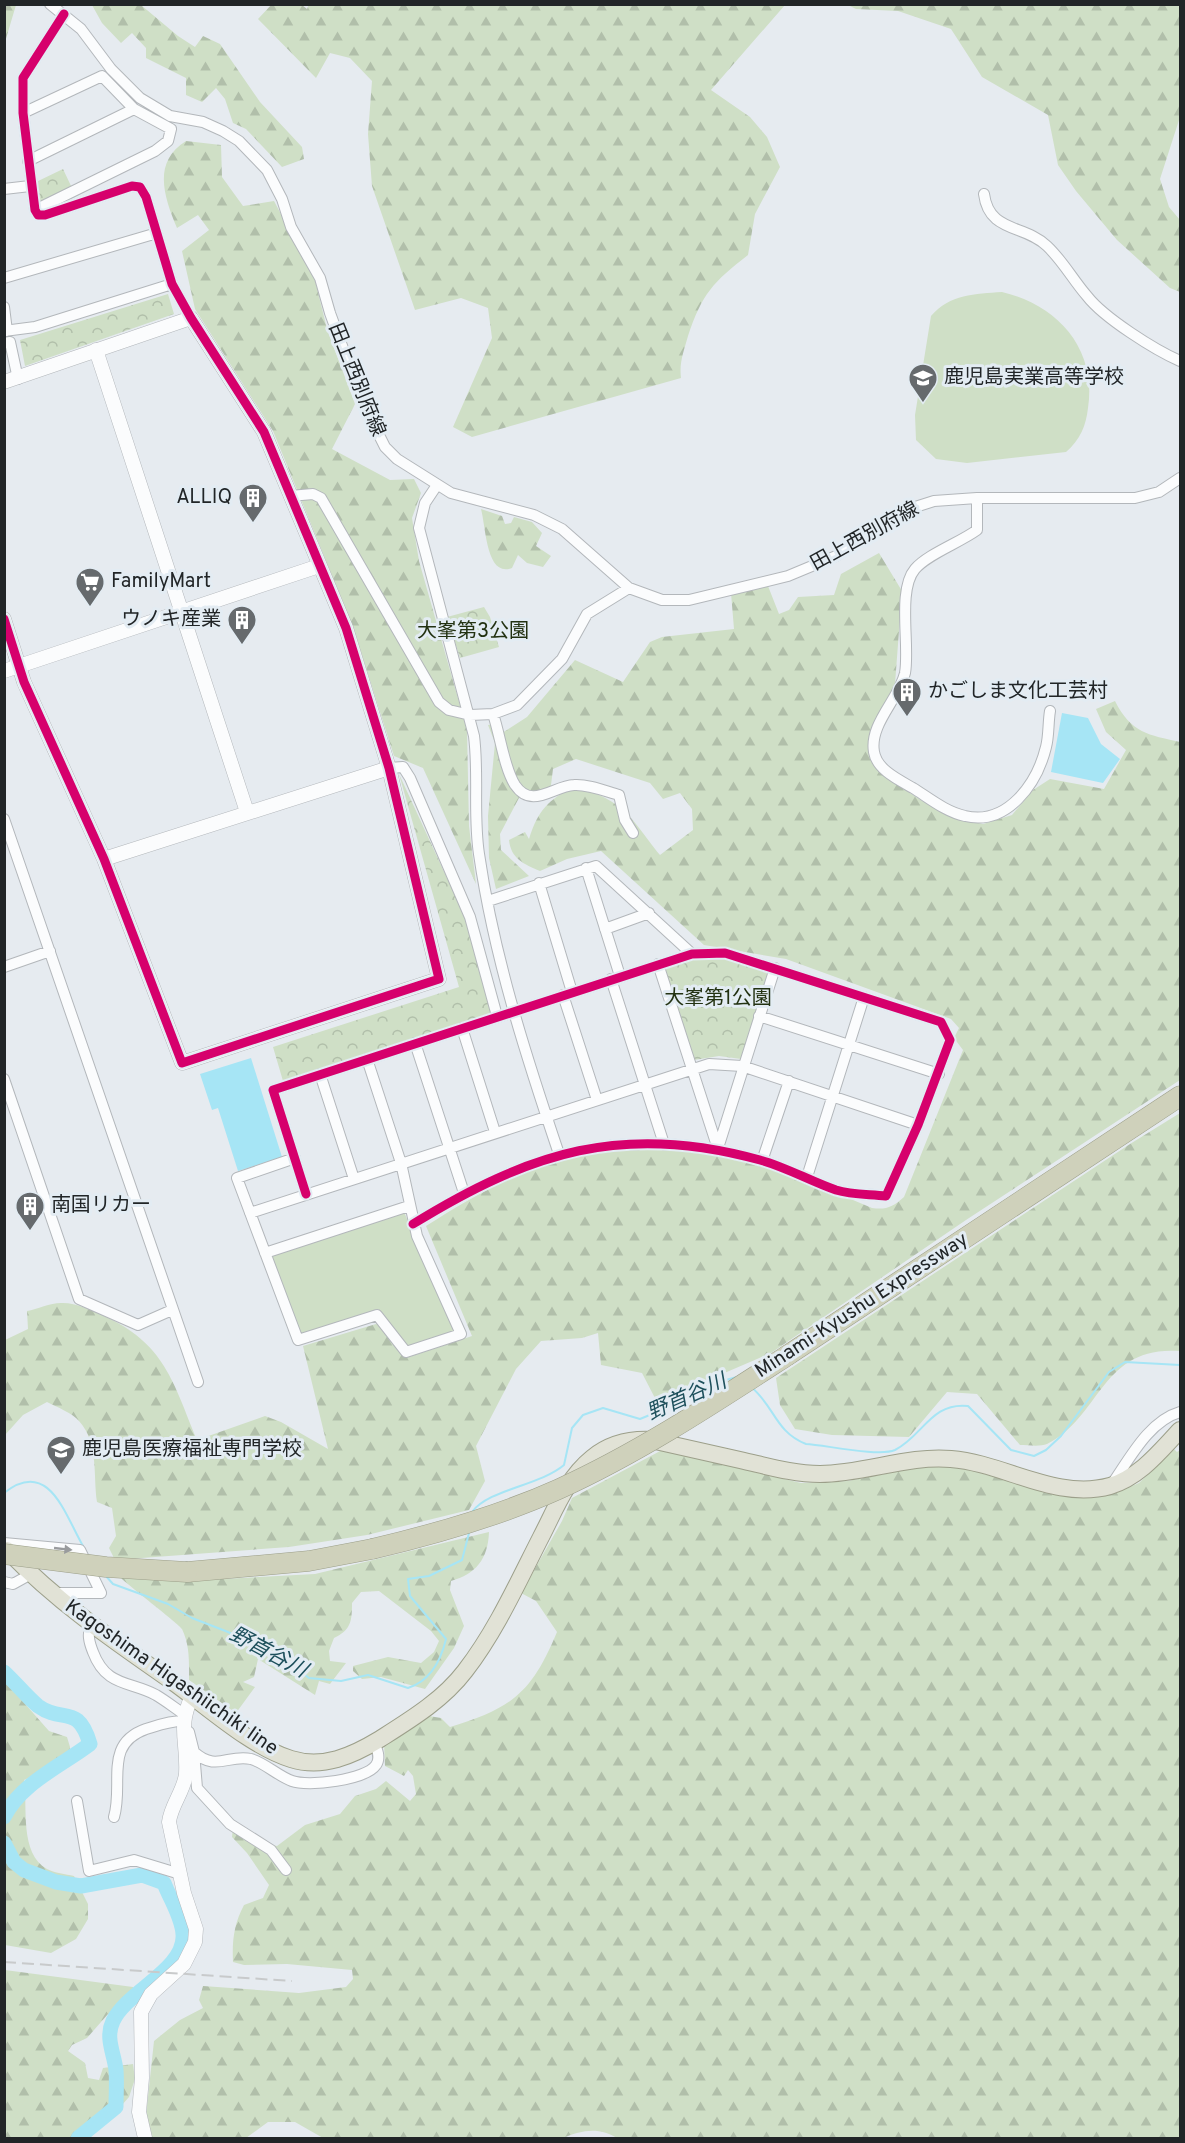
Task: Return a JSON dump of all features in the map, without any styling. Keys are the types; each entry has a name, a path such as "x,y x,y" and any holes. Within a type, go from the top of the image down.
{"highway":[{"name":"Minami-Kyushu Expressway","path":"4,1554 106,1567 187,1572 309,1561 372,1549 458,1527 568,1485 607,1466 704,1410 1180,1096"}],"main road":[{"name":"Kagoshima Higashiichiki line","path":"4,1545 51,1593 90,1624 252,1738 298,1760 322,1763 356,1752 374,1742 438,1699 466,1670 513,1592 568,1486 592,1458 622,1443 651,1440 800,1474 855,1472 932,1458 949,1459 982,1464 1076,1490 1112,1485 1144,1467 1180,1430"}],"street":[{"name":"田上西別府線","path":"50,4 81,29 111,69 140,98 170,116 203,122 223,131 239,141 267,170 282,199 291,227 320,278 330,313 378,439 397,459 437,485 478,502 550,522 579,542 615,578 629,588 662,600 690,600 788,576 836,556 909,509 934,501 977,498 1135,498 1159,492 1180,478"},
{"path":"4,619 24,682 104,859 182,1063 439,979 389,768 346,628 264,432 191,318 172,284 146,197 140,187 132,186 45,215 38,215 34,210 23,113 23,78 64,14"},
{"path":"23,113 102,76 134,109 171,129 168,141 155,151 34,210"},
{"path":"28,161 134,109"},
{"path":"4,189 30,186"},
{"path":"984,194 990,215 1041,241 1094,304 1154,349 1180,361"},
{"path":"4,278 157,233"},
{"path":"4,307 6,331 35,327 172,284"},
{"path":"4,343 10,342 11,380 191,318"},
{"path":"96,350 184,611 247,812"},
{"path":"437,485 425,503 419,528 470,715 477,768 478,852 512,1011 559,1154"},
{"path":"290,496 313,494 321,498 440,702 448,710 470,715 493,714 517,705 562,659 586,614 629,588"},
{"path":"977,498 977,530 955,545 930,557 914,570 908,586 904,673 873,739 874,755 887,773 954,813 986,818 1005,811 1029,788 1046,748 1050,711"},
{"path":"4,671 319,566"},
{"path":"493,714 510,774 522,792 532,797 542,796 573,785 619,795 625,820 633,833"},
{"path":"104,859 389,768 403,767 410,778 470,917 497,1016"},
{"path":"4,819 198,1382"},
{"path":"488,901 596,866 650,913 692,954"},
{"path":"586,868 605,929 645,1084 664,1144"},
{"path":"538,883 597,1100"},
{"path":"605,929 650,913"},
{"path":"4,967 50,951"},
{"path":"306,1194 273,1090 692,954 725,953 940,1022 950,1040 939,1074 886,1197 838,1190 762,1161 718,1149 664,1144 589,1148 559,1154 495,1178 464,1193 413,1224"},
{"path":"658,964 718,1149"},
{"path":"718,1149 742,1066 775,968"},
{"path":"807,1177 864,998"},
{"path":"759,1016 939,1074"},
{"path":"462,1028 495,1132"},
{"path":"415,1043 464,1193"},
{"path":"295,1158 237,1178 298,1340 377,1315 406,1352 461,1334 413,1224 401,1163 367,1059"},
{"path":"250,1213 693,1068 726,1063 789,1081 918,1125"},
{"path":"320,1074 354,1179"},
{"path":"4,1079 79,1299 138,1325 172,1310"},
{"path":"762,1161 789,1081"},
{"path":"266,1253 409,1206"},
{"path":"1112,1485 1151,1431 1161,1421 1180,1412"},
{"path":"4,1545 80,1550 101,1593 51,1593"},
{"path":"4,1582 13,1584 31,1574"},
{"path":"90,1624 88,1632 90,1645 103,1669 115,1680 155,1694 183,1721 189,1732 194,1752 197,1788 230,1824 271,1850 286,1870"},
{"path":"146,2139 139,2112 142,2078 141,2012 151,1994 184,1964 195,1942 194,1920 180,1874 169,1822 170,1811 186,1774 183,1721 192,1696"},
{"path":"114,1817 118,1801 118,1755 130,1735 171,1721 183,1721"},
{"path":"194,1752 207,1761 217,1763 244,1758 254,1760 291,1781 306,1785 327,1783 370,1770 377,1764 379,1756 374,1742"},
{"path":"77,1801 89,1871 134,1860 180,1874"}],"green space":[{"path":"272,4 302,5 307,9 309,4 785,5 711,90 750,117 767,137 780,167 755,214 748,255 717,281 698,309 684,352 681,378 472,437 453,427 492,338 488,308 461,298 415,310 372,186 368,134 372,81 350,58 330,53 316,78 258,19"},
{"path":"4,5 16,5 5,42"},
{"path":"92,5 141,5 195,47 203,36 220,44 260,102 302,147 304,159 282,167 246,129 233,123 225,99 216,88 202,102 186,95 186,78 146,58 146,48 132,33 121,43 102,23"},
{"path":"848,5 1180,5 1180,117 1160,179 1169,207 1180,220 1180,292 1170,288 1117,240 1076,191 1058,165 1048,115 982,77 951,29 898,11 856,9"},
{"path":"186,141 221,145 222,177 243,206 274,201 314,276 327,329 355,404 332,449 390,480 414,479 421,493 412,518 419,561 467,730 469,826 476,884 423,768 394,756 353,627 273,431 195,309 182,251 209,230 198,215 177,228 168,204 164,181 168,159 175,149"},
{"path":"63,169 72,188 39,204 34,183"},
{"path":"1002,292 1040,307 1056,319 1080,349 1089,387 1084,427 1079,438 1066,452 967,463 936,459 916,440 915,415 931,316 946,303 963,296"},
{"path":"168,294 174,314 25,366 20,340"},
{"path":"481,509 502,516 505,524 511,523 514,517 532,522 542,533 536,546 551,556 543,567 527,563 518,555 512,568 503,569 497,566 489,549"},
{"path":"879,553 902,591 895,684 871,732 889,779 922,801 942,805 954,817 983,824 1012,815 1033,790 1050,779 1104,789 1126,750 1106,732 1096,709 1115,701 1121,712 1134,726 1150,734 1180,742 1180,1080 966,1220 771,1353 657,1402 642,1373 601,1365 598,1333 582,1338 541,1341 516,1369 476,1446 485,1481 469,1510 367,1535 289,1547 115,1560 109,1548 116,1536 112,1508 97,1502 90,1439 79,1421 47,1402 23,1415 5,1435 5,1340 28,1329 27,1311 54,1304 73,1304 102,1315 140,1338 164,1366 173,1382 197,1440 265,1416 281,1422 328,1449 303,1346 376,1324 390,1334 409,1357 472,1336 426,1226 508,1179 543,1165 578,1155 618,1150 659,1149 698,1151 756,1163 795,1176 872,1208 889,1207 904,1197 963,1050 954,1038 959,1028 951,1019 786,959 704,945 601,851 567,859 540,871 519,860 510,846 509,840 525,832 529,839 536,820 545,807 575,786 605,798 625,812 660,855 693,830 692,809 680,793 663,799 650,783 576,759 553,769 550,793 520,796 500,834 501,850 529,876 496,889 489,858 488,816 495,743 488,725 494,724 502,733 527,717 575,660 623,682 650,642 662,637 734,629 731,593 768,586 779,614 789,610 798,597 834,595 841,574"},
{"name":"大峯第3公園","path":"484,607 490,617 499,647 460,658 447,617"},
{"path":"399,774 470,928 491,1012 489,1015 283,1081 273,1047 459,987"},
{"name":"大峯第1公園","path":"692,957 717,957 767,971 769,975 741,1059 719,1056 694,1060 664,970 666,965"},
{"path":"1180,1113 1180,1351 1154,1352 1133,1359 1117,1371 1065,1432 1044,1445 1020,1445 977,1394 947,1392 909,1437 832,1435 795,1429 780,1405 776,1378"},
{"path":"404,1212 454,1328 452,1333 411,1347 405,1345 378,1309 300,1334 271,1259 272,1255"},
{"path":"1174,1449 1177,1452 1180,1450 1180,2138 617,2138 604,2132 590,2131 563,2138 323,2138 295,2122 268,2122 246,2138 151,2138 146,2115 154,2041 180,2020 203,2008 199,2000 203,1986 299,1993 346,1987 353,1979 352,1970 287,1964 244,1965 233,1962 234,1932 244,1905 263,1898 269,1885 247,1853 232,1837 233,1828 258,1842 277,1846 305,1825 340,1814 355,1796 376,1789 386,1781 410,1801 416,1794 413,1776 408,1770 404,1776 385,1766 384,1743 429,1716 441,1718 450,1727 490,1713 518,1695 539,1669 548,1653 557,1632 536,1601 521,1593 562,1521 572,1498 662,1450 801,1483 848,1481 921,1467 960,1467 1052,1494 1086,1498 1115,1493 1139,1483"},
{"path":"489,1532 486,1550 479,1564 474,1570 451,1581 450,1590 464,1626 454,1648 425,1689 381,1677 362,1679 353,1671 353,1666 388,1657 421,1663 434,1652 439,1641 431,1631 379,1591 361,1592 352,1603 352,1615 347,1628 334,1638 329,1651 330,1661 346,1663 330,1684 319,1681 315,1695 258,1659 254,1677 243,1682 255,1687 236,1713 189,1680 188,1648 182,1629 121,1578 223,1579 315,1574"},
{"path":"4,1662 11,1688 49,1731 67,1737 70,1747 68,1760 24,1780 26,1829 32,1852 38,1862 47,1869 74,1876 88,1904 88,1919 76,1939 51,1953 5,1945"},
{"path":"5,1970 133,1987 132,2007 123,2016 108,2014 87,2038 72,2045 68,2051 85,2063 88,2078 99,2080 103,2068 133,2064 135,2079 129,2097 107,2122 88,2138 5,2138"}],"water":[{"path":"1062,713 1088,718 1101,744 1120,759 1103,783 1051,772"},
{"path":"251,1058 282,1157 238,1171 218,1108 212,1110 200,1074"}],"waterway":[{"name":"野首谷川","path":"751,1387 759,1394 788,1433 806,1444 887,1452 905,1444 936,1414 955,1406 968,1406 1011,1450 1034,1456 1046,1450 1061,1436 1109,1372 1125,1362 1180,1365"},
{"name":"野首谷川","path":"472,1512 490,1498 541,1478 564,1465 572,1428 583,1415 603,1408 640,1419 669,1407 703,1386 737,1377"},
{"name":"野首谷川","path":"4,1493 20,1484 33,1482 44,1486 54,1494 62,1506 83,1546"},
{"name":"野首谷川","path":"105,1575 113,1584 168,1604 192,1618 228,1632 283,1659 309,1678 341,1681 368,1675 408,1688 423,1680 433,1669 446,1639 410,1596 408,1579 429,1576 462,1560 469,1533"},
{"path":"4,1672 38,1706 55,1714 69,1716 80,1723 90,1744 31,1785 11,1805 4,1817"},
{"path":"4,1843 14,1862 24,1870 56,1882 81,1886 142,1875 164,1883 182,1928 181,1947 175,1958 166,1969 120,2010 113,2021 110,2039 116,2070 116,2107 78,2138"}],"railway":[{"path":"4,1962 292,1981"}],"cycle path":[{"path":"4,619 24,682 104,859 182,1063 439,979 389,768 346,628 264,432 191,318 172,284 146,197 140,187 132,186 45,215 38,215 35,210 23,113 23,78 64,14"},
{"path":"306,1194 273,1090 692,954 725,953 941,1022 950,1040 918,1125 886,1196 836,1190 770,1163 711,1149 664,1144 621,1145 579,1151 538,1162 497,1178 413,1224"}],"place":[{"name":"鹿児島実業高等学校","path":"923,404"},
{"name":"ALLIQ","path":"253,524"},
{"name":"FamilyMart","path":"90,608"},
{"name":"ウノキ産業","path":"242,646"},
{"name":"かごしま文化工芸村","path":"907,718"},
{"name":"南国リカー","path":"30,1232"},
{"name":"鹿児島医療福祉専門学校","path":"61,1476"}]}
